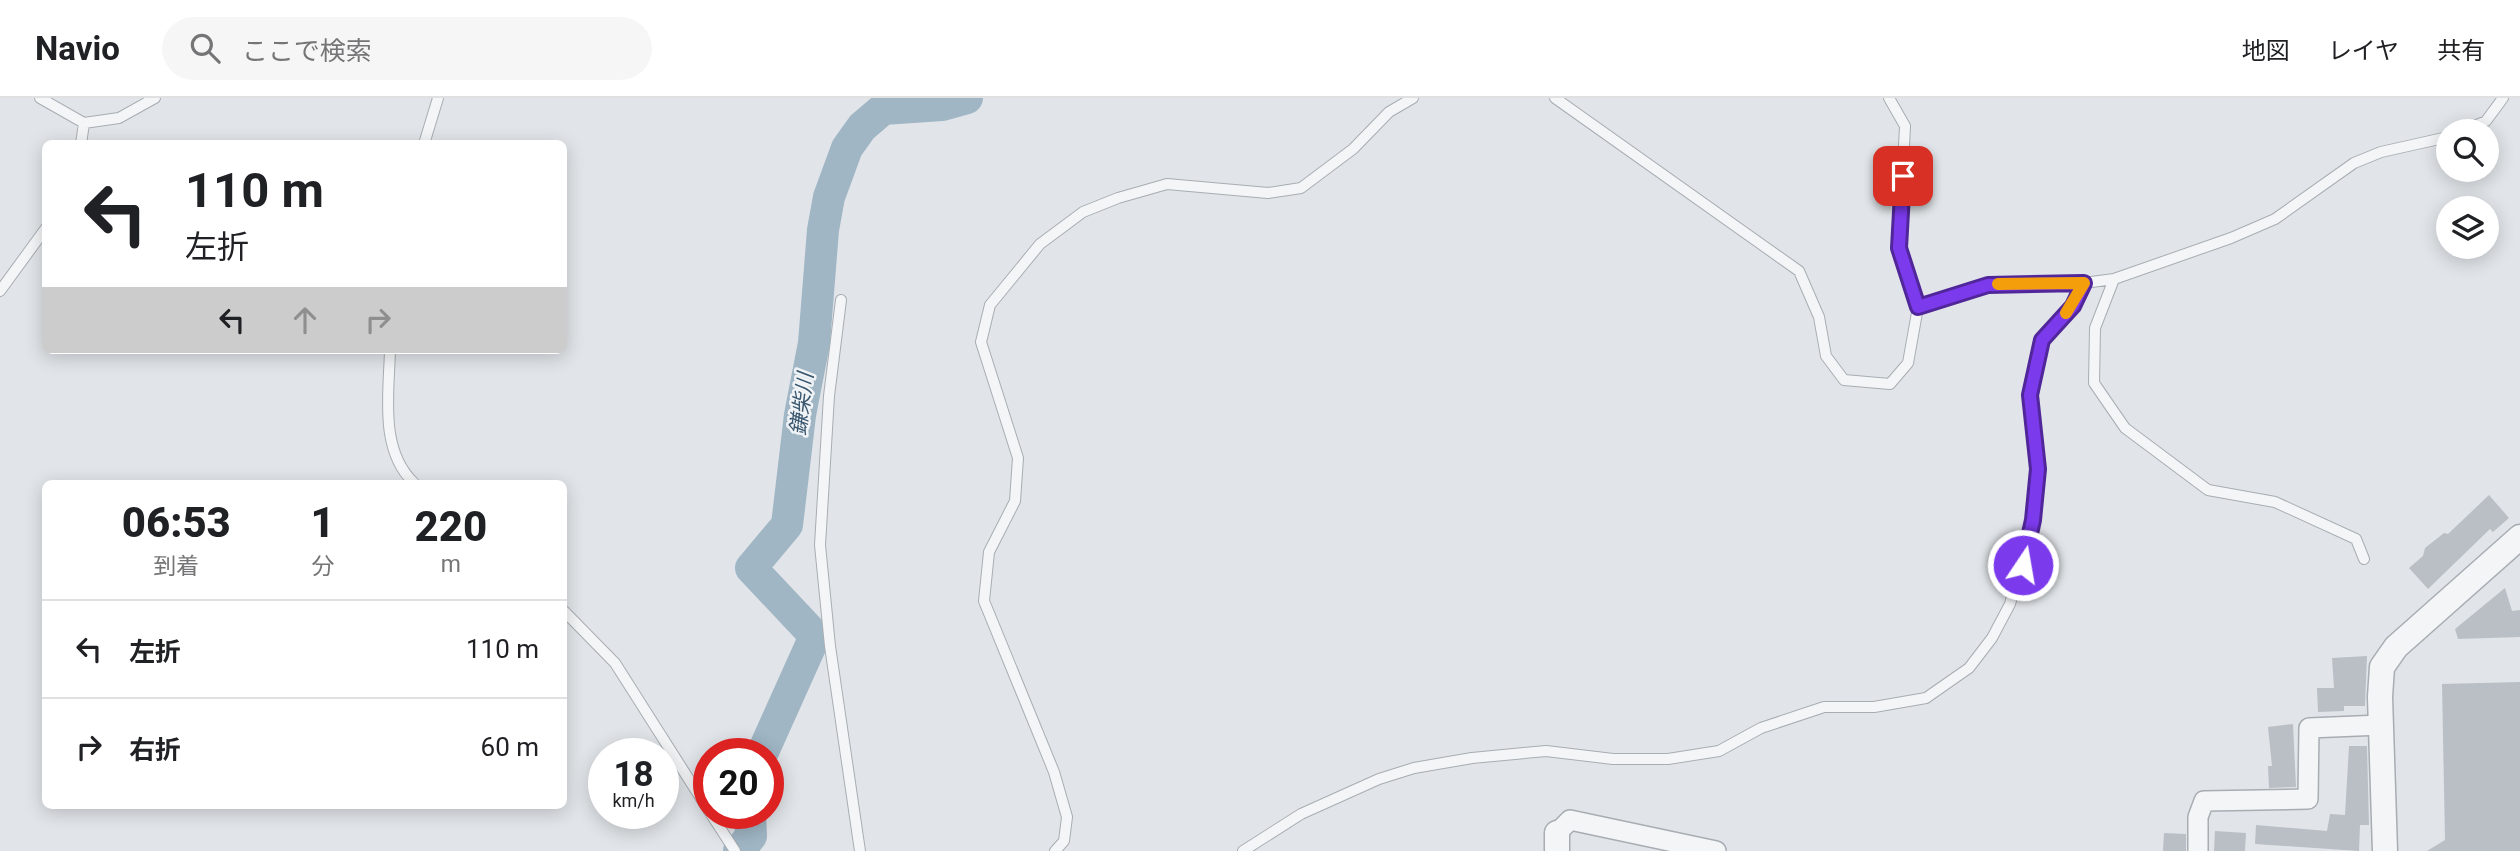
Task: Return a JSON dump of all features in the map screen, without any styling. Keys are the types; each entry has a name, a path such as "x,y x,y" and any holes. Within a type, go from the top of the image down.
{"street":[{"path":"2385,851 2382,667 2396,647 2520,537"},
{"path":"2199,851 2198,817 2204,801 2308,799 2309,728 2381,725"},
{"path":"1557,842 1570,820 1716,851"}],"lane":[{"path":"40,98 84,122 119,118 155,98"},
{"path":"425,140 438,98"},
{"path":"1055,851 1064,841 1067,817 1054,772 984,601 989,552 1015,501 1018,458 981,342 990,305 1040,244 1083,212 1118,198 1167,184 1268,193 1301,188 1353,149 1389,112 1413,98"},
{"path":"1555,98 1759,240 1799,271 1819,317 1826,356 1844,380 1891,383 1908,363 1918,307 1899,248 1905,126 1889,98"},
{"path":"2487,119 2503,98"},
{"path":"82,140 84,122"},
{"path":"1918,307 1988,285 2084,283 2114,279 2231,239 2276,219 2354,163 2381,152 2436,140"},
{"path":"0,292 42,234"},
{"path":"2114,279 2095,328 2094,383 2125,428 2208,490 2275,502 2356,539 2364,559"},
{"path":"1243,851 1301,814 1379,779 1414,768 1472,758 1546,751 1613,759 1668,759 1719,751 1761,728 1824,707 1874,707 1926,698 1969,668 1992,638 2010,604 2033,520 2038,469 2030,395 2042,340 2073,306 2084,283"},
{"path":"841,300 829,396 820,545 830,646 860,851"},
{"path":"390,354 388,422 396,457 412,480"},
{"path":"567,614 615,663 693,785"},
{"path":"721,829 732,847"}],"building":[{"path":"2489,495 2509,518 2493,532 2490,529 2428,589 2409,568 2423,556 2425,548 2444,533 2448,534"},
{"path":"2505,588 2512,611 2520,610 2520,637 2458,639 2455,629"},
{"path":"2367,656 2365,706 2344,706 2344,711 2318,712 2317,688 2334,688 2332,658"},
{"path":"2520,682 2520,851 2427,851 2445,840 2442,684"},
{"path":"2293,724 2296,787 2269,788 2268,766 2272,766 2268,727"},
{"path":"2349,746 2367,746 2369,825 2360,825 2359,851 2255,844 2256,825 2327,831 2330,814 2345,815"},
{"path":"2215,831 2246,833 2245,851 2214,851"},
{"path":"2164,833 2186,834 2186,851 2163,851"}],"waterway":[{"name":"鎌柴川","path":"769,738 815,636 751,568 787,525 800,415 814,343 823,230 829,197 847,148 862,127 883,109 942,105 967,98"},
{"name":"鎌柴川","path":"739,851 751,836 751,829"}],"slow traffic":[{"path":"1998,284 2045,281 2084,283 2073,306 2066,313"}],"route":[{"path":"1903,176 1899,248 1918,307 1988,285 2045,281 2084,283 2073,306 2042,340 2030,395 2038,469 2033,520 2023,565"}]}
